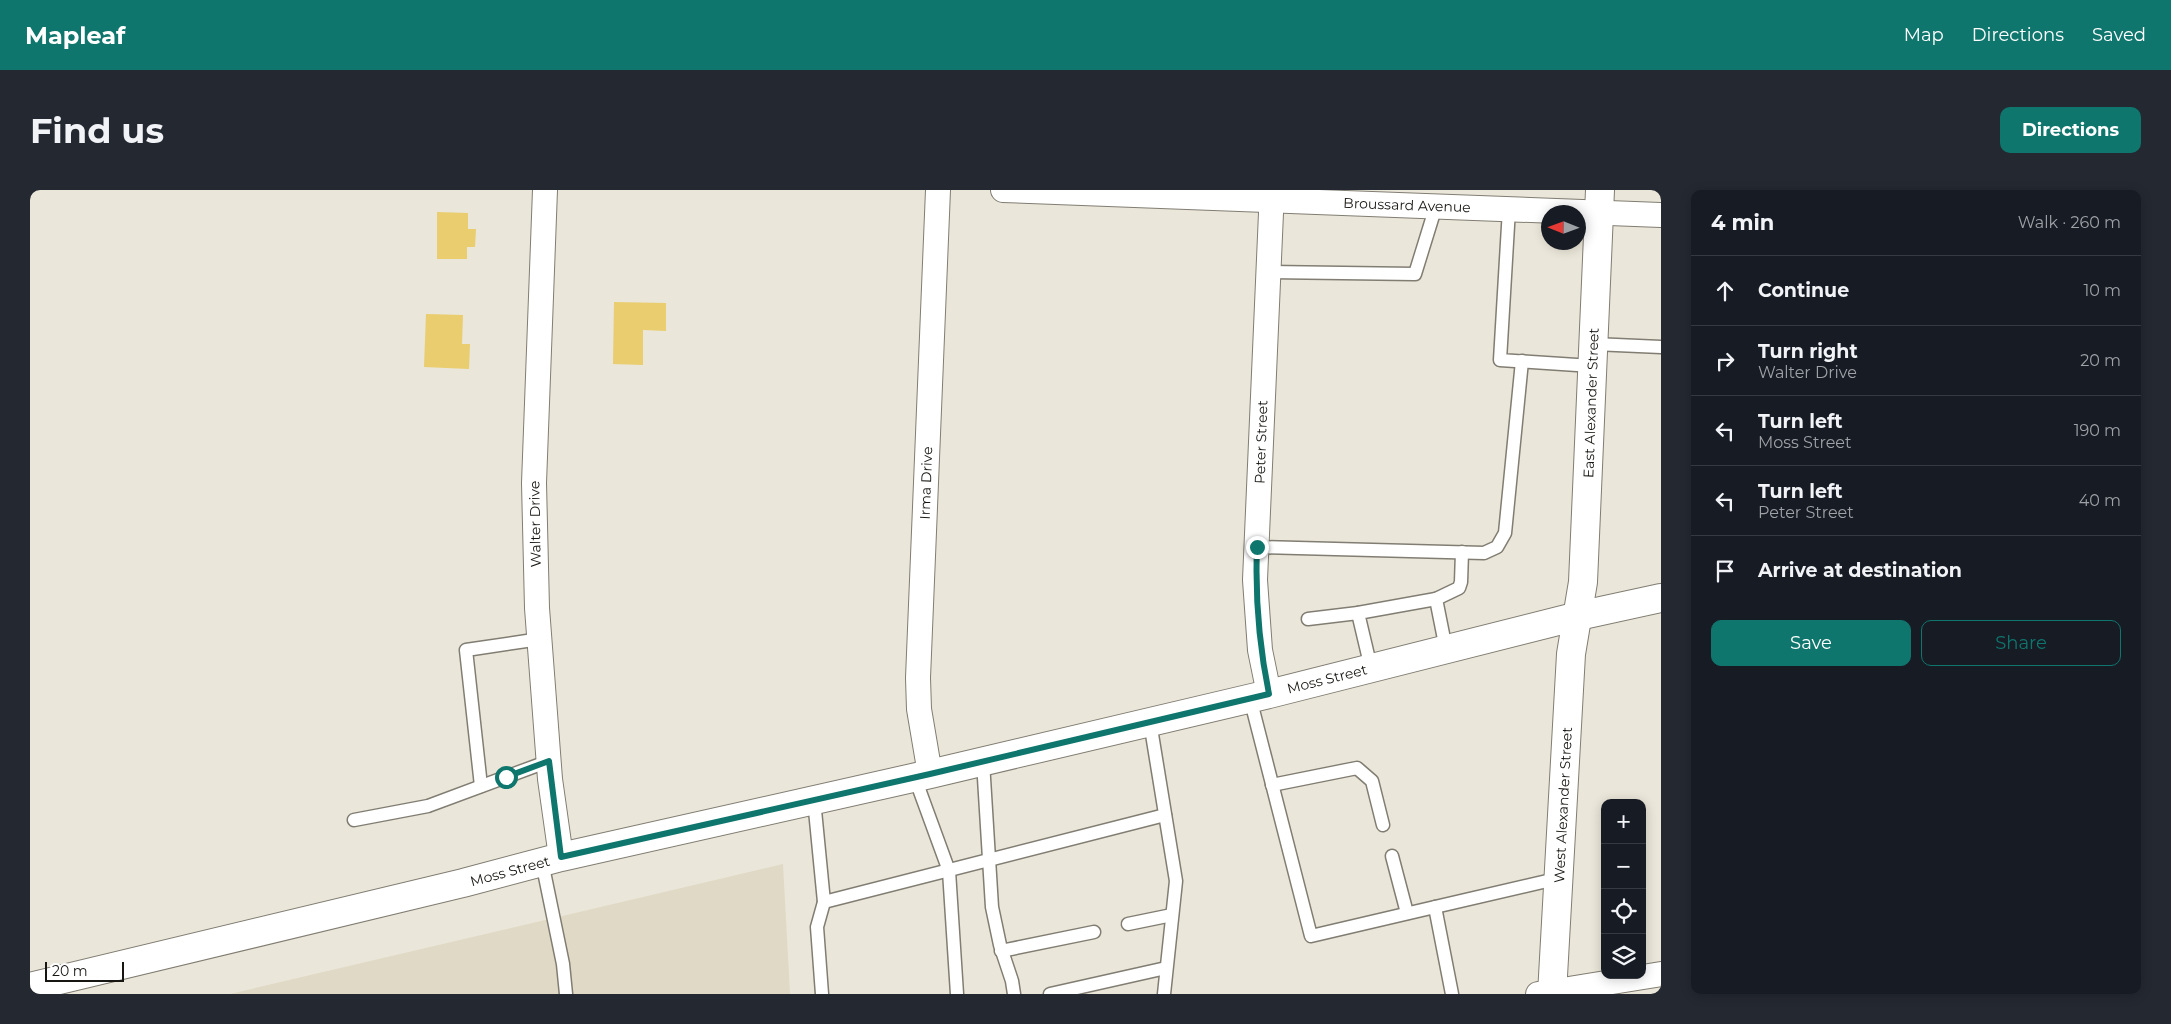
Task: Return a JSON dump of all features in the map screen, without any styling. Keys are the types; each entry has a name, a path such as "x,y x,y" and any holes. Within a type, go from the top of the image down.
{"main road":[{"name":"East Alexander Street","path":"1578,616 1584,582 1599,201"},
{"name":"Moss Street","path":"30,986 552,860 983,762 1259,696 1578,616 1661,598"},
{"name":"West Alexander Street","path":"1547,993 1560,878 1571,654 1578,616"}],"street":[{"name":"Walter Drive","path":"544,190 534,483 540,639 549,761 552,860"},
{"name":"Irma Drive","path":"923,776 918,678 938,190"},
{"name":"Broussard Avenue","path":"1003,190 1272,195 1509,209 1599,201 1661,215"},
{"name":"Peter Street","path":"1259,696 1260,650 1255,580 1272,195"},
{"path":"1547,993 1661,974"}],"lane":[{"path":"1269,272 1416,274 1436,206"},
{"path":"1509,209 1500,360 1522,361 1661,347"},
{"path":"1257,547 1484,553 1496,547 1506,534 1522,361"},
{"path":"1308,619 1436,599 1459,588 1462,552"},
{"path":"1436,599 1446,649"},
{"path":"1358,612 1371,668"},
{"path":"481,786 466,650 540,639"},
{"path":"1259,696 1272,785 1311,936 1560,878"},
{"path":"1150,722 1176,881 1164,994"},
{"path":"354,820 428,806 549,761"},
{"path":"983,762 992,907 1014,994"},
{"path":"1272,785 1357,768 1372,781 1383,825"},
{"path":"923,776 949,871 957,994"},
{"path":"814,800 824,902 817,927 822,994"},
{"path":"824,902 1165,815"},
{"path":"1392,856 1407,913"},
{"path":"552,860 566,994"},
{"path":"1435,907 1452,994"},
{"path":"1128,924 1172,915"},
{"path":"1002,951 1094,932"},
{"path":"1050,994 1166,968"}],"shaded area":[{"path":"783,864 790,994 230,994 554,918"}],"building":[{"path":"437,212 468,213 468,229 476,229 475,247 467,247 467,259 437,259"},
{"path":"614,302 666,303 666,331 643,330 643,365 613,364"},
{"path":"426,314 463,315 462,344 470,344 469,369 424,367"}],"route":[{"path":"506,777 549,761 561,857 930,774 1269,694 1260,650 1255,580 1257,547"}]}
